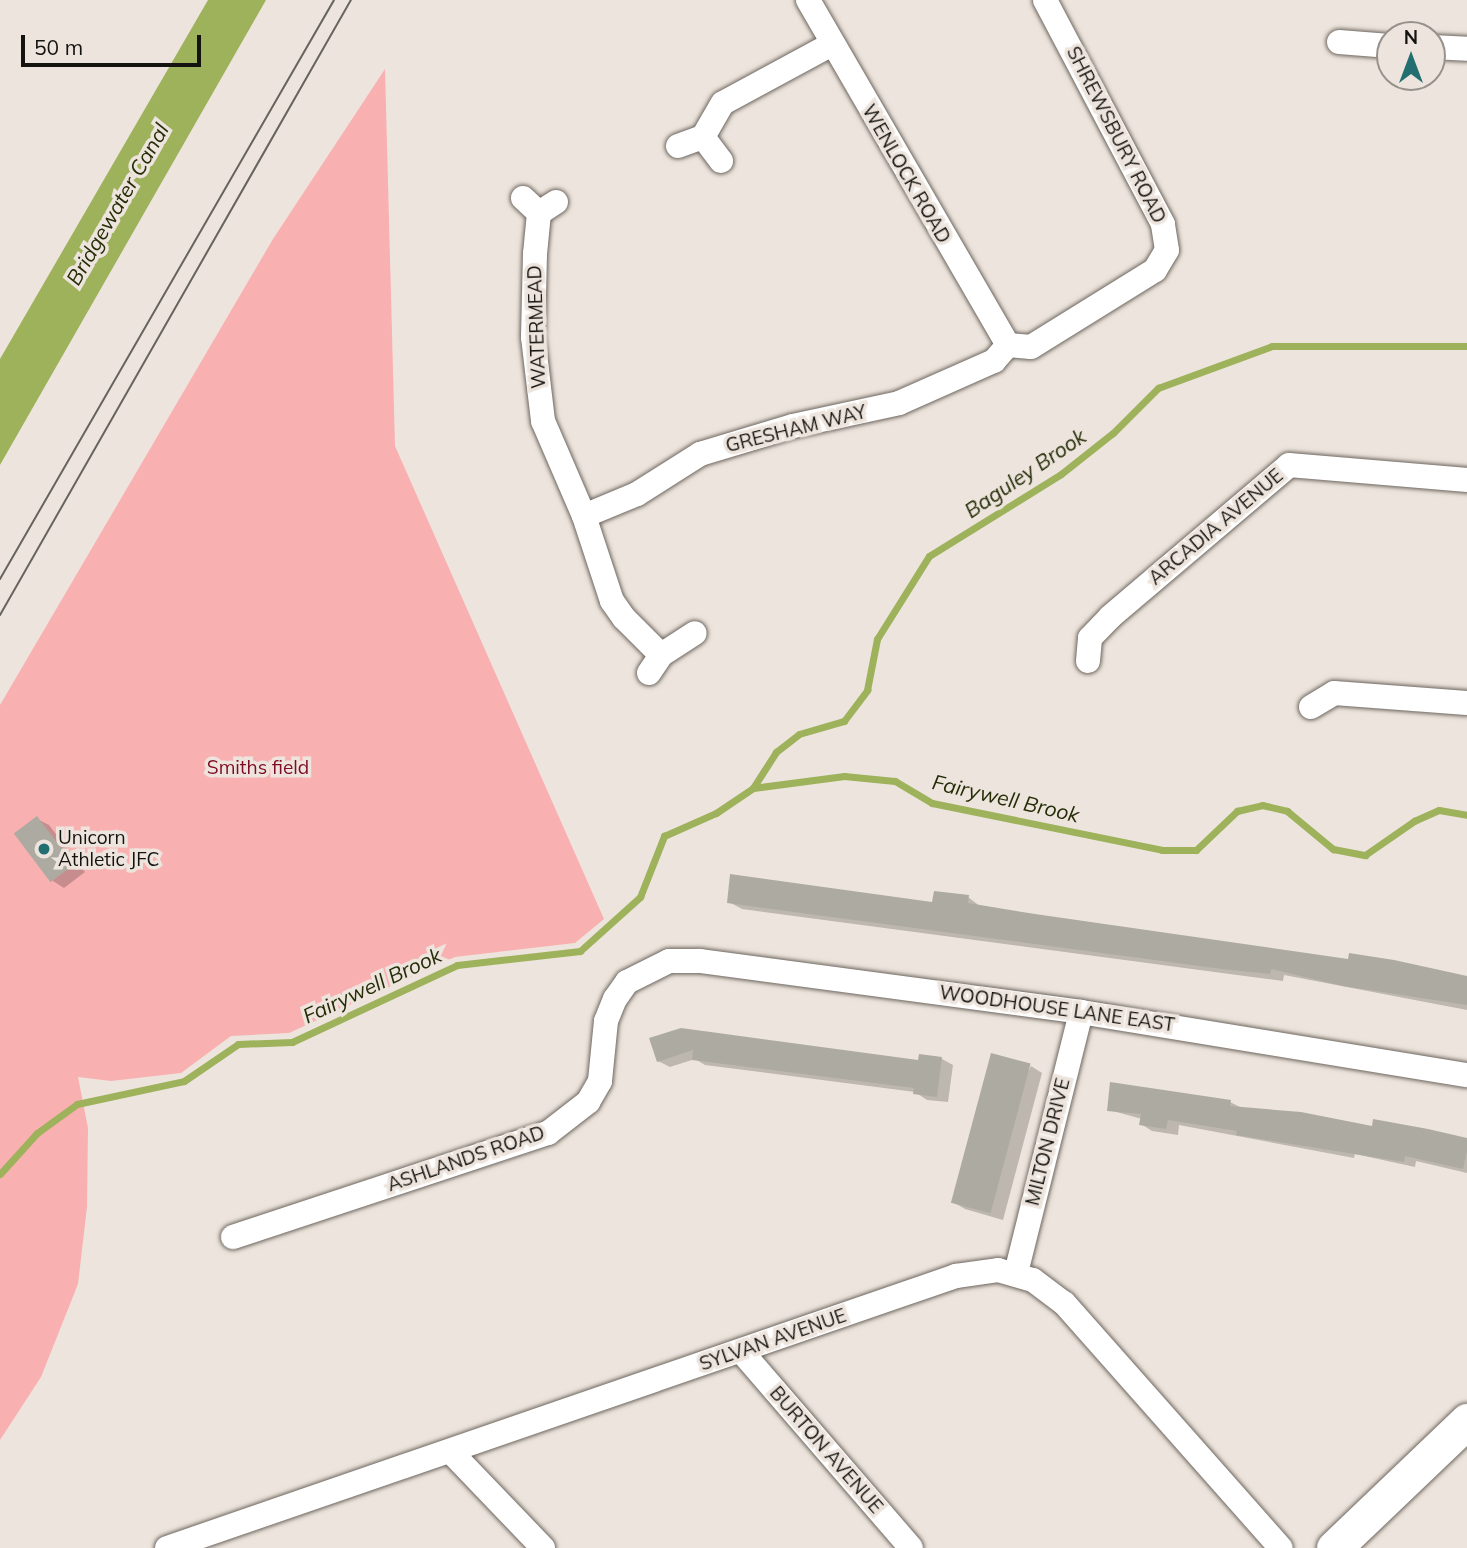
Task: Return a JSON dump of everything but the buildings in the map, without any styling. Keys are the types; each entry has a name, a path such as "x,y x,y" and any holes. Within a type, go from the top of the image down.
{"street":[{"name":"WENLOCK ROAD","path":"808,0 1008,345"},
{"name":"SHREWSBURY ROAD","path":"1008,345 1031,347 1155,271 1167,250 1163,224 1045,0"},
{"path":"1339,42 1376,45"},
{"path":"678,146 703,137 723,103 832,44"},
{"path":"1446,48 1467,49"},
{"path":"703,137 721,160"},
{"name":"WATERMEAD","path":"539,205 532,307 537,386 556,457 584,516 612,601 655,664 695,633"},
{"name":"GRESHAM WAY","path":"584,516 637,494 700,454 793,426 899,403 994,361 1008,345"},
{"name":"ARCADIA AVENUE","path":"1088,661 1090,638 1110,617 1289,465 1467,480"},
{"path":"1311,707 1334,693 1467,703"},
{"name":"WOODHOUSE LANE EAST","path":"646,970 669,961 700,961 1081,1012 1467,1075"},
{"name":"ASHLANDS ROAD","path":"233,1237 548,1133 587,1102 600,1082 606,1021 615,999 628,982 646,970"},
{"name":"MILTON DRIVE","path":"1016,1273 1081,1012"},
{"name":"SYLVAN AVENUE","path":"167,1548 976,1270 1016,1273 1048,1288 1281,1548"},
{"name":"BURTON AVENUE","path":"741,1351 911,1548"},
{"path":"1334,1548 1467,1421"},
{"path":"451,1452 543,1548"}],"green space":[{"name":"Smiths field","path":"385,69 395,446 604,919 575,943 455,957 289,1033 231,1036 181,1073 111,1081 78,1077 88,1128 87,1207 78,1284 41,1377 0,1440 0,705 273,239"}],"water":[{"name":"Bridgewater Canal","path":"208,0 266,0 0,465 0,359"}],"waterway":[{"name":"Baguley Brook","path":"753,788 776,752 799,734 844,721 867,690 877,639 929,556 1061,474 1113,433 1158,388 1272,346 1467,346"},
{"name":"Fairywell Brook","path":"0,1174 37,1133 77,1104 184,1081 238,1044 292,1042 457,965 580,951 640,897 664,836 716,813 753,788 844,776 895,781 932,803 1162,850 1196,850 1237,811 1262,805 1287,811 1333,849 1365,855 1414,821 1439,810 1467,815"}],"tram line":[{"path":"0,579 334,0"},
{"path":"0,615 351,0"}],"place":[{"name":"Unicorn Athletic JFC","path":"44,849"}]}
